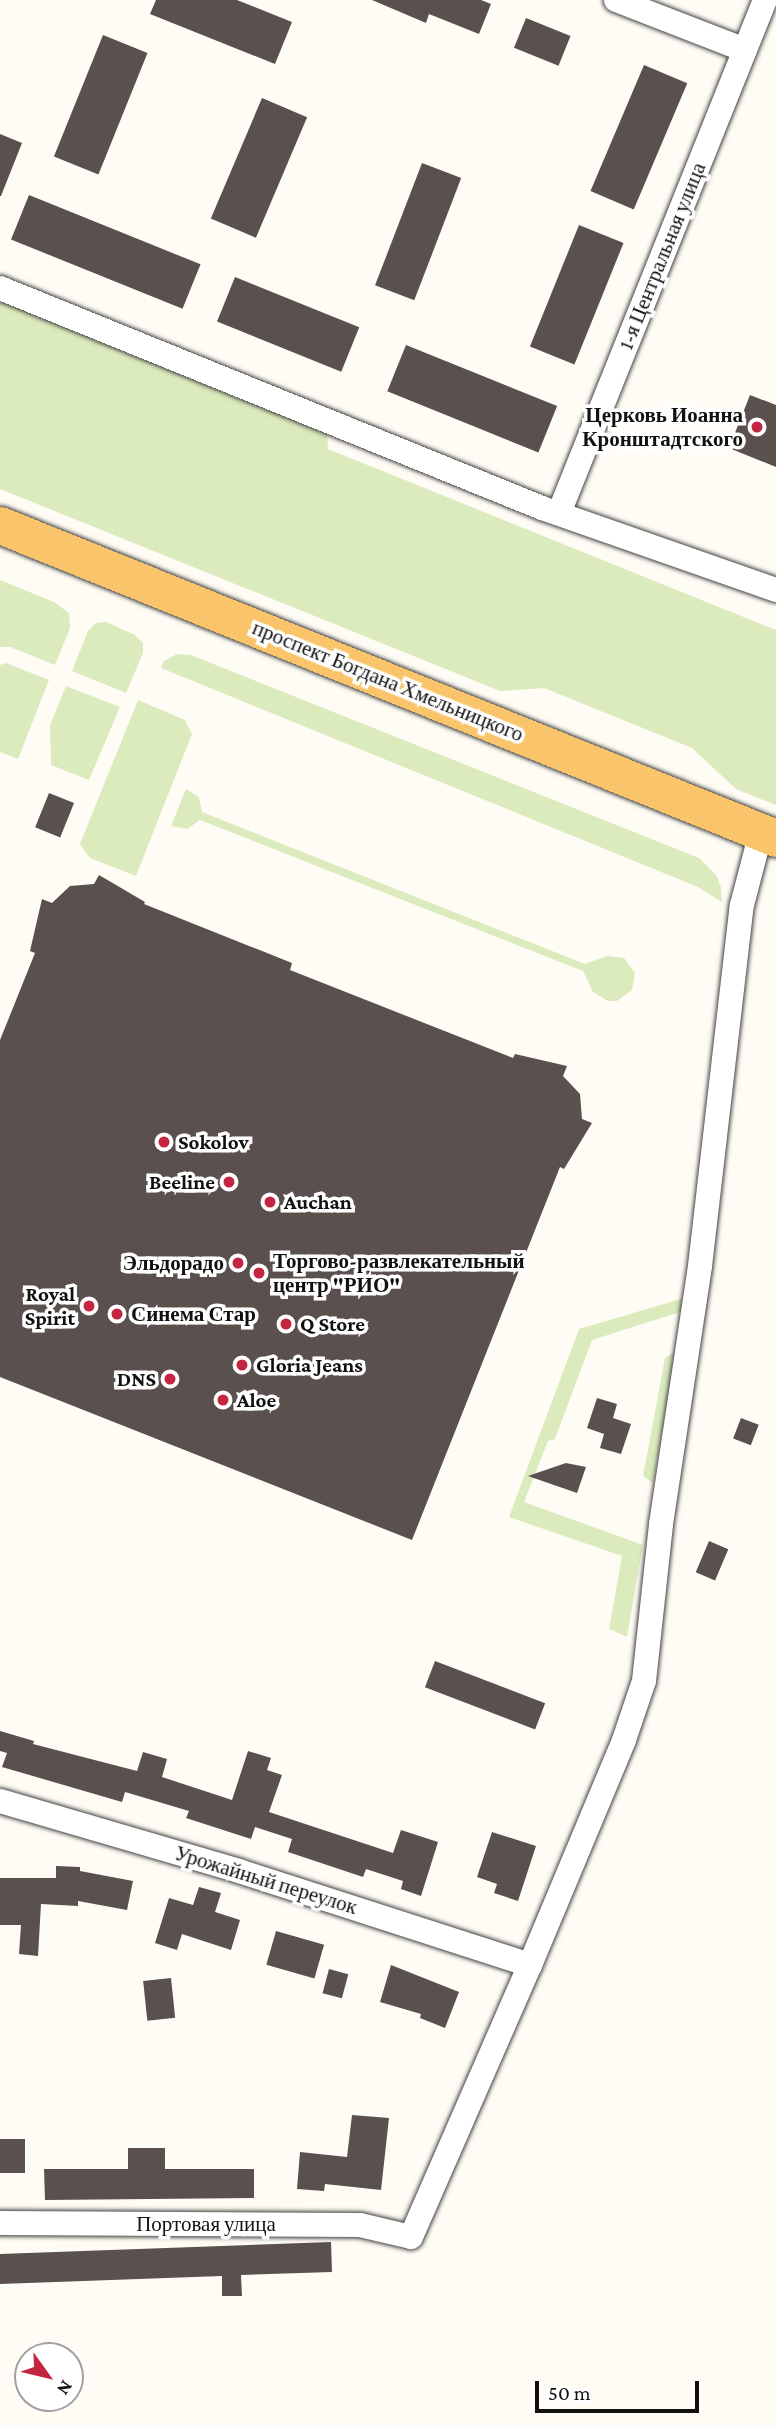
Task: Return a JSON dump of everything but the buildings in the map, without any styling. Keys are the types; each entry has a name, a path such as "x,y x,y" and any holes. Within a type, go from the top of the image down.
{"main road":[{"name":"проспект Богдана Хмельницкого","path":"0,525 768,835"}],"street":[{"path":"616,0 745,50"},
{"name":"1-я Центральная улица","path":"559,513 765,0"},
{"path":"0,288 559,513 776,590"},
{"path":"530,1965 624,1740 644,1681 661,1524 700,1265 742,905 753,852 768,835"},
{"name":"Урожайный переулок","path":"0,1801 239,1871 530,1965"},
{"name":"Портовая улица","path":"0,2223 360,2225 411,2236 530,1965"}],"green space":[{"path":"0,297 327,427 328,449 776,630 776,805 736,789 692,748 544,688 500,691 0,489"},
{"path":"0,580 54,602 69,613 70,628 55,665 10,647 0,647"},
{"path":"106,622 135,635 143,643 143,653 126,693 72,671 88,631 96,623"},
{"path":"177,654 191,655 699,858 716,875 721,887 722,902 698,887 161,668 164,661"},
{"path":"6,663 49,680 18,759 0,752 0,665"},
{"path":"66,686 120,707 89,780 51,765 50,725"},
{"path":"138,700 185,720 192,734 136,876 90,858 80,844"},
{"path":"186,789 199,797 202,812 585,964 607,956 624,958 635,973 632,990 617,1001 608,1001 593,992 583,971 200,820 187,829 171,826"},
{"path":"684,1298 683,1311 592,1340 555,1439 548,1441 524,1502 643,1545 627,1637 609,1629 622,1556 509,1517 579,1329"},
{"path":"676,1352 653,1483 643,1476 665,1358"}],"place":[{"name":"Церковь Иоанна Кронштадтского","path":"757,427"},
{"name":"Sokolov","path":"164,1142"},
{"name":"Beeline","path":"229,1182"},
{"name":"Auchan","path":"270,1202"},
{"name":"Эльдорадо","path":"238,1263"},
{"name":"Торгово-развлекательный центр \"РИО\"","path":"259,1273"},
{"name":"Royal Spirit","path":"89,1306"},
{"name":"Синема Стар","path":"117,1314"},
{"name":"Q Store","path":"286,1324"},
{"name":"Gloria Jeans","path":"242,1365"},
{"name":"DNS","path":"170,1379"},
{"name":"Aloe","path":"223,1400"}]}
